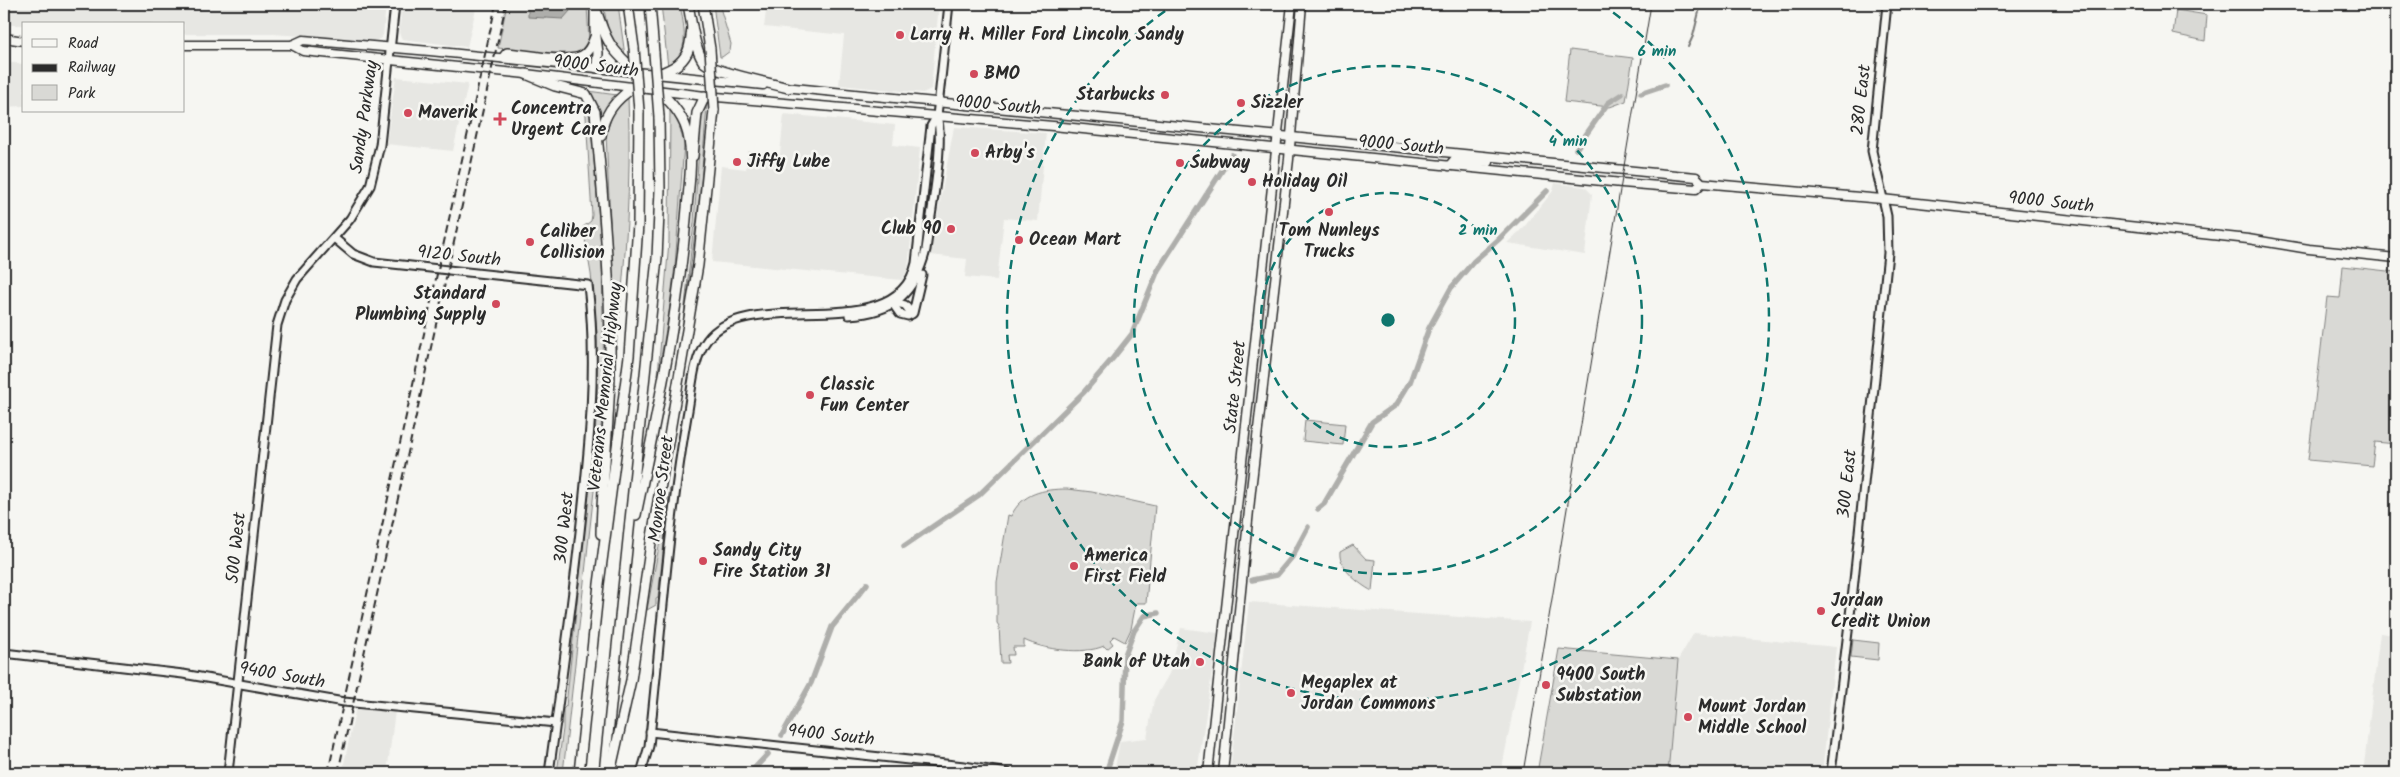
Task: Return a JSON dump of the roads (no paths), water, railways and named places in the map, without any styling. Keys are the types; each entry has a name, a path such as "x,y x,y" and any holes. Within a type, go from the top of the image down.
{"highway":[{"name":"Veterans Memorial Highway","path":"579,773 599,584 630,346 638,224 640,111 628,4"},
{"path":"604,773 657,258 659,117 650,4"},
{"path":"688,4 700,56 708,66 788,88"},
{"path":"610,773 631,680 652,534 698,265 714,110 710,49 703,4"},
{"path":"596,7 597,68"},
{"path":"596,7 609,43 635,72 669,102 685,126 688,136 690,174"},
{"path":"602,179 601,135 605,118 611,107 634,86 675,67 686,55 692,27"},
{"path":"503,58 507,53 565,58 581,57 588,51 596,37"},
{"path":"526,74 555,86 580,92 590,99 595,112 609,272 610,353 599,584"},
{"path":"625,564 647,460 675,308 684,242 697,113 705,96"}],"main road":[{"name":"State Street","path":"1208,773 1229,601 1292,4"},
{"name":"State Street","path":"1223,773 1251,490 1290,150 1302,4"},
{"path":"4,38 22,41"},
{"name":"9000 South","path":"185,45 292,45 303,40 378,48 390,47 1291,139 1696,177 1702,183 1882,198 2248,239 2309,249 2396,258"},
{"name":"9000 South","path":"292,45 303,51 634,86 705,96 937,116 1600,181 1696,188 1702,183"},
{"path":"1449,166 1454,160 1480,163 1503,160"},
{"path":"1573,166 1595,176 1600,181"}],"street":[{"name":"Sandy Parkway","path":"277,325 285,300 297,279 358,208 375,172 395,4"},
{"name":"Monroe Street","path":"829,313 842,315 866,314 895,302 913,285 926,250 940,127 937,116 938,102 949,4"},
{"name":"280 East","path":"1882,198 1874,163 1872,141 1887,4"},
{"name":"Monroe Street","path":"641,773 650,732 677,479 700,352 715,331 737,319 756,315 829,313 854,310 884,301 902,289 914,272 931,126 937,116"},
{"name":"300 East","path":"1831,773 1853,590 1888,253 1888,225 1882,198"},
{"name":"9120 South","path":"334,238 353,254 374,262 588,285"},
{"path":"914,272 895,302 905,305 912,314 915,310 926,250"},
{"name":"300 West","path":"549,773 592,419 593,348 588,285"},
{"name":"500 West","path":"228,773 277,325"},
{"name":"9400 South","path":"4,653 151,670 353,703 556,723"},
{"name":"9400 South","path":"650,732 964,766 1008,773"}],"waterway":[{"path":"1688,47 1693,36 1701,4"},
{"path":"1641,93 1665,85"},
{"path":"1576,149 1608,103 1622,94"},
{"path":"904,546 979,495 1084,392 1113,358 1132,334 1158,270 1232,155"},
{"path":"1318,509 1324,504 1372,422 1396,405 1410,382 1429,328 1451,288 1474,261 1547,191"},
{"path":"1252,580 1277,575 1292,557 1308,527"},
{"path":"782,735 811,683 832,627 867,584"},
{"path":"1106,773 1123,721 1125,655 1134,631 1144,616 1158,613"},
{"path":"750,773 768,754"}],"tram line":[{"path":"1523,773 1651,4"}],"railway":[{"path":"328,773 496,4"},
{"path":"338,773 506,4"}],"place":[{"name":"Larry H. Miller Ford Lincoln Sandy","path":"900,35"},
{"name":"BMO","path":"974,74"},
{"name":"Starbucks","path":"1165,95"},
{"name":"Sizzler","path":"1241,103"},
{"name":"Maverik","path":"408,113"},
{"name":"Concentra Urgent Care","path":"500,119"},
{"name":"Arby's","path":"975,153"},
{"name":"Jiffy Lube","path":"737,162"},
{"name":"Subway","path":"1180,163"},
{"name":"Holiday Oil","path":"1252,182"},
{"name":"Tom Nunleys Trucks","path":"1329,212"},
{"name":"Club 90","path":"951,229"},
{"name":"Ocean Mart","path":"1019,240"},
{"name":"Caliber Collision","path":"530,242"},
{"name":"Standard Plumbing Supply","path":"496,304"},
{"name":"Classic Fun Center","path":"810,395"},
{"name":"Sandy City Fire Station 31","path":"703,561"},
{"name":"America First Field","path":"1074,566"},
{"name":"Jordan Credit Union","path":"1821,611"},
{"name":"Bank of Utah","path":"1200,662"},
{"name":"9400 South Substation","path":"1546,685"},
{"name":"Megaplex at Jordan Commons","path":"1291,693"},
{"name":"Mount Jordan Middle School","path":"1688,717"}]}
